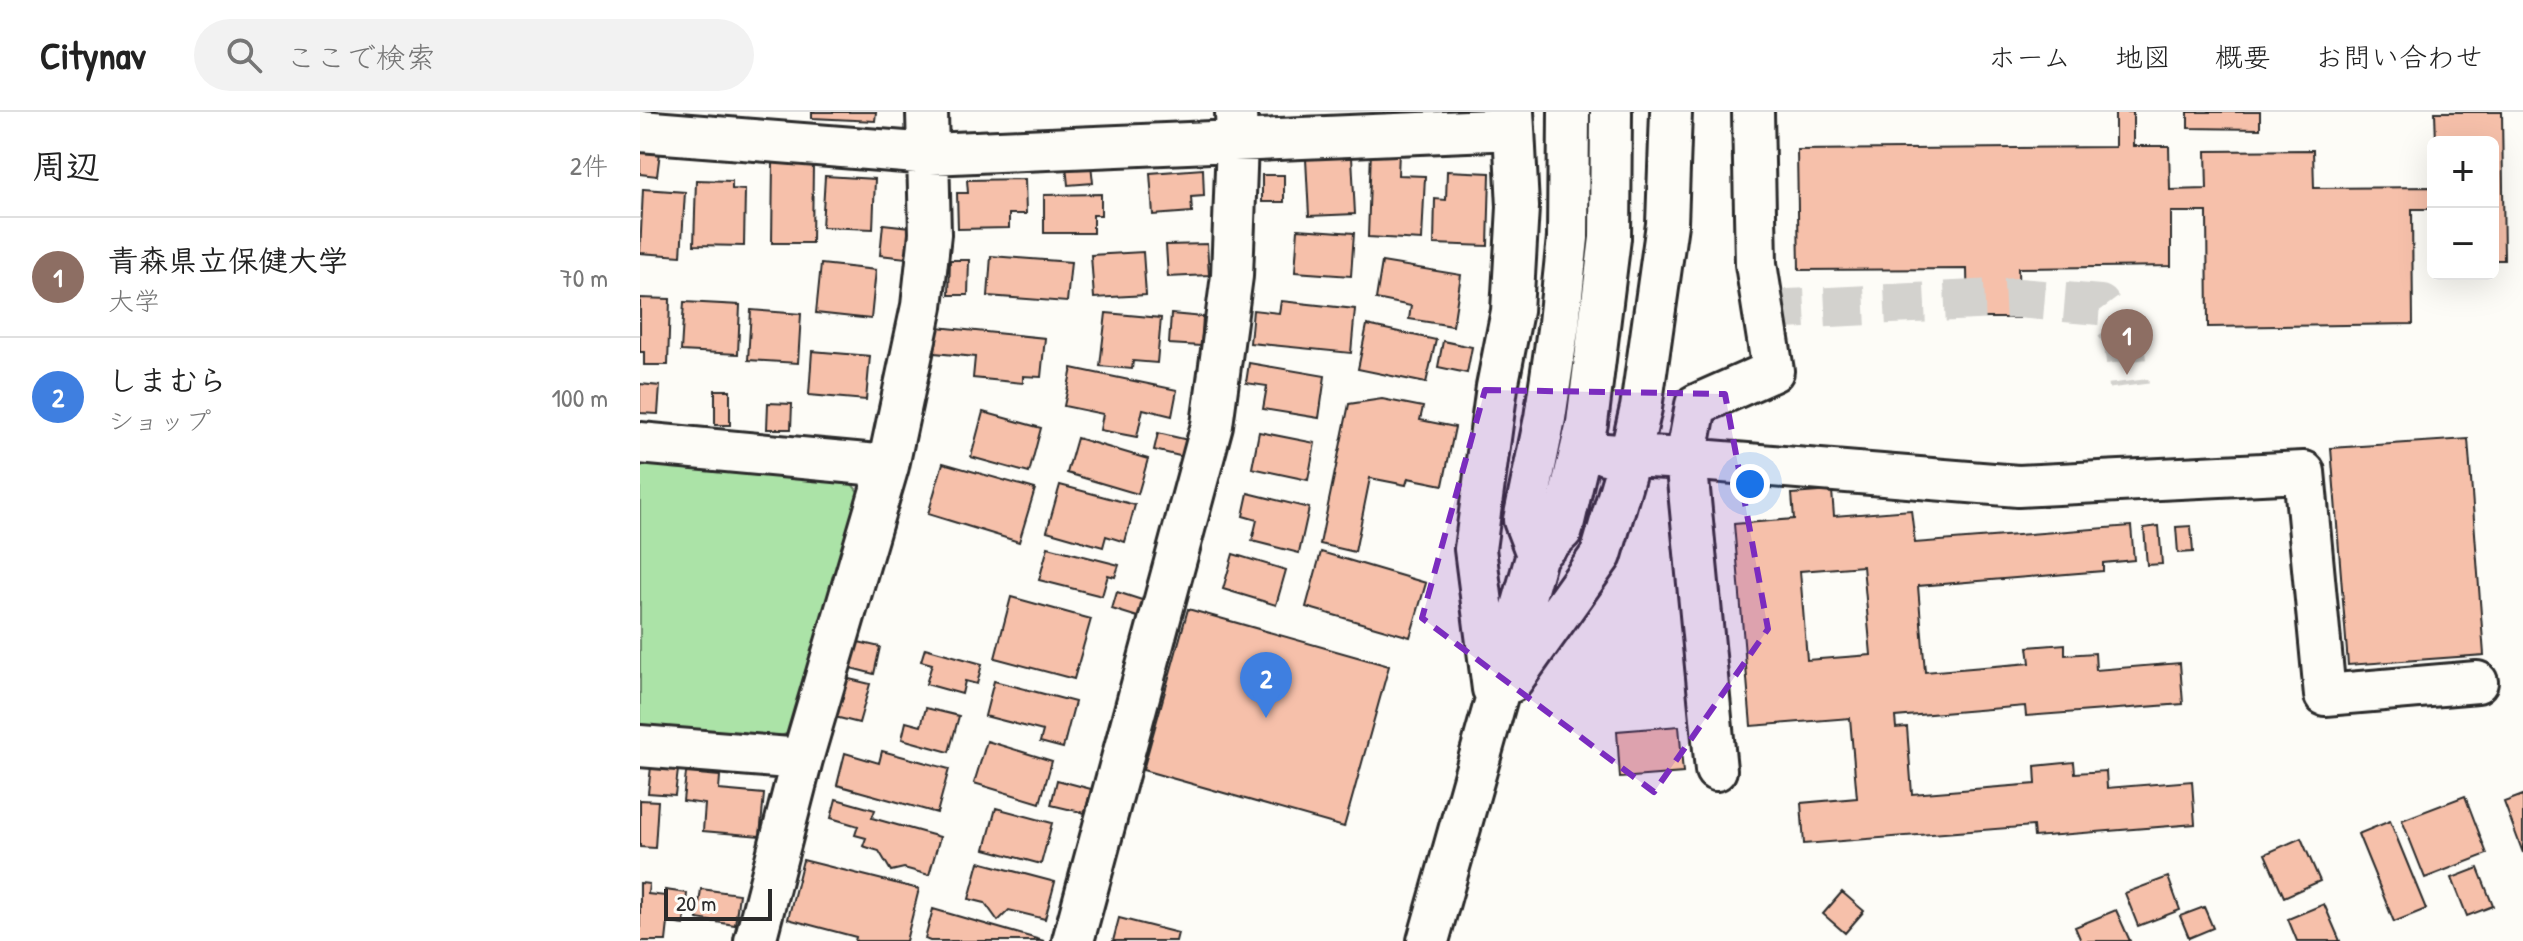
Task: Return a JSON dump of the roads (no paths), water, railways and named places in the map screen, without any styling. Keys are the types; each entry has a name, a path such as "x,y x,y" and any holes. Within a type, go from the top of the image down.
{"street":[{"path":"755,941 802,759 888,466 922,306 930,234 927,112"},
{"path":"1537,554 1524,520 1552,379 1568,238 1569,112"},
{"path":"1428,941 1537,554 1562,530 1581,452 1593,388 1610,238 1611,112"},
{"path":"1495,705 1601,555 1641,408 1667,224 1671,112"},
{"path":"1716,770 1686,459 1696,405 1773,371 1756,264 1753,112"},
{"path":"640,131 930,154 1237,127 1514,120 1518,207 1512,311 1497,387 1475,549 1495,705"},
{"path":"1073,941 1212,425 1232,276 1237,127"},
{"path":"640,443 888,466"},
{"path":"1581,452 2018,486 2304,472 2325,695 2477,682"},
{"path":"640,746 802,759"}],"tunnel":[{"path":"1765,310 2018,298 2100,305 2123,336 2129,386"}],"place":[{"name":"青森県立保健大学","path":"2127,375"},
{"name":"しまむら","path":"1266,718"}]}
